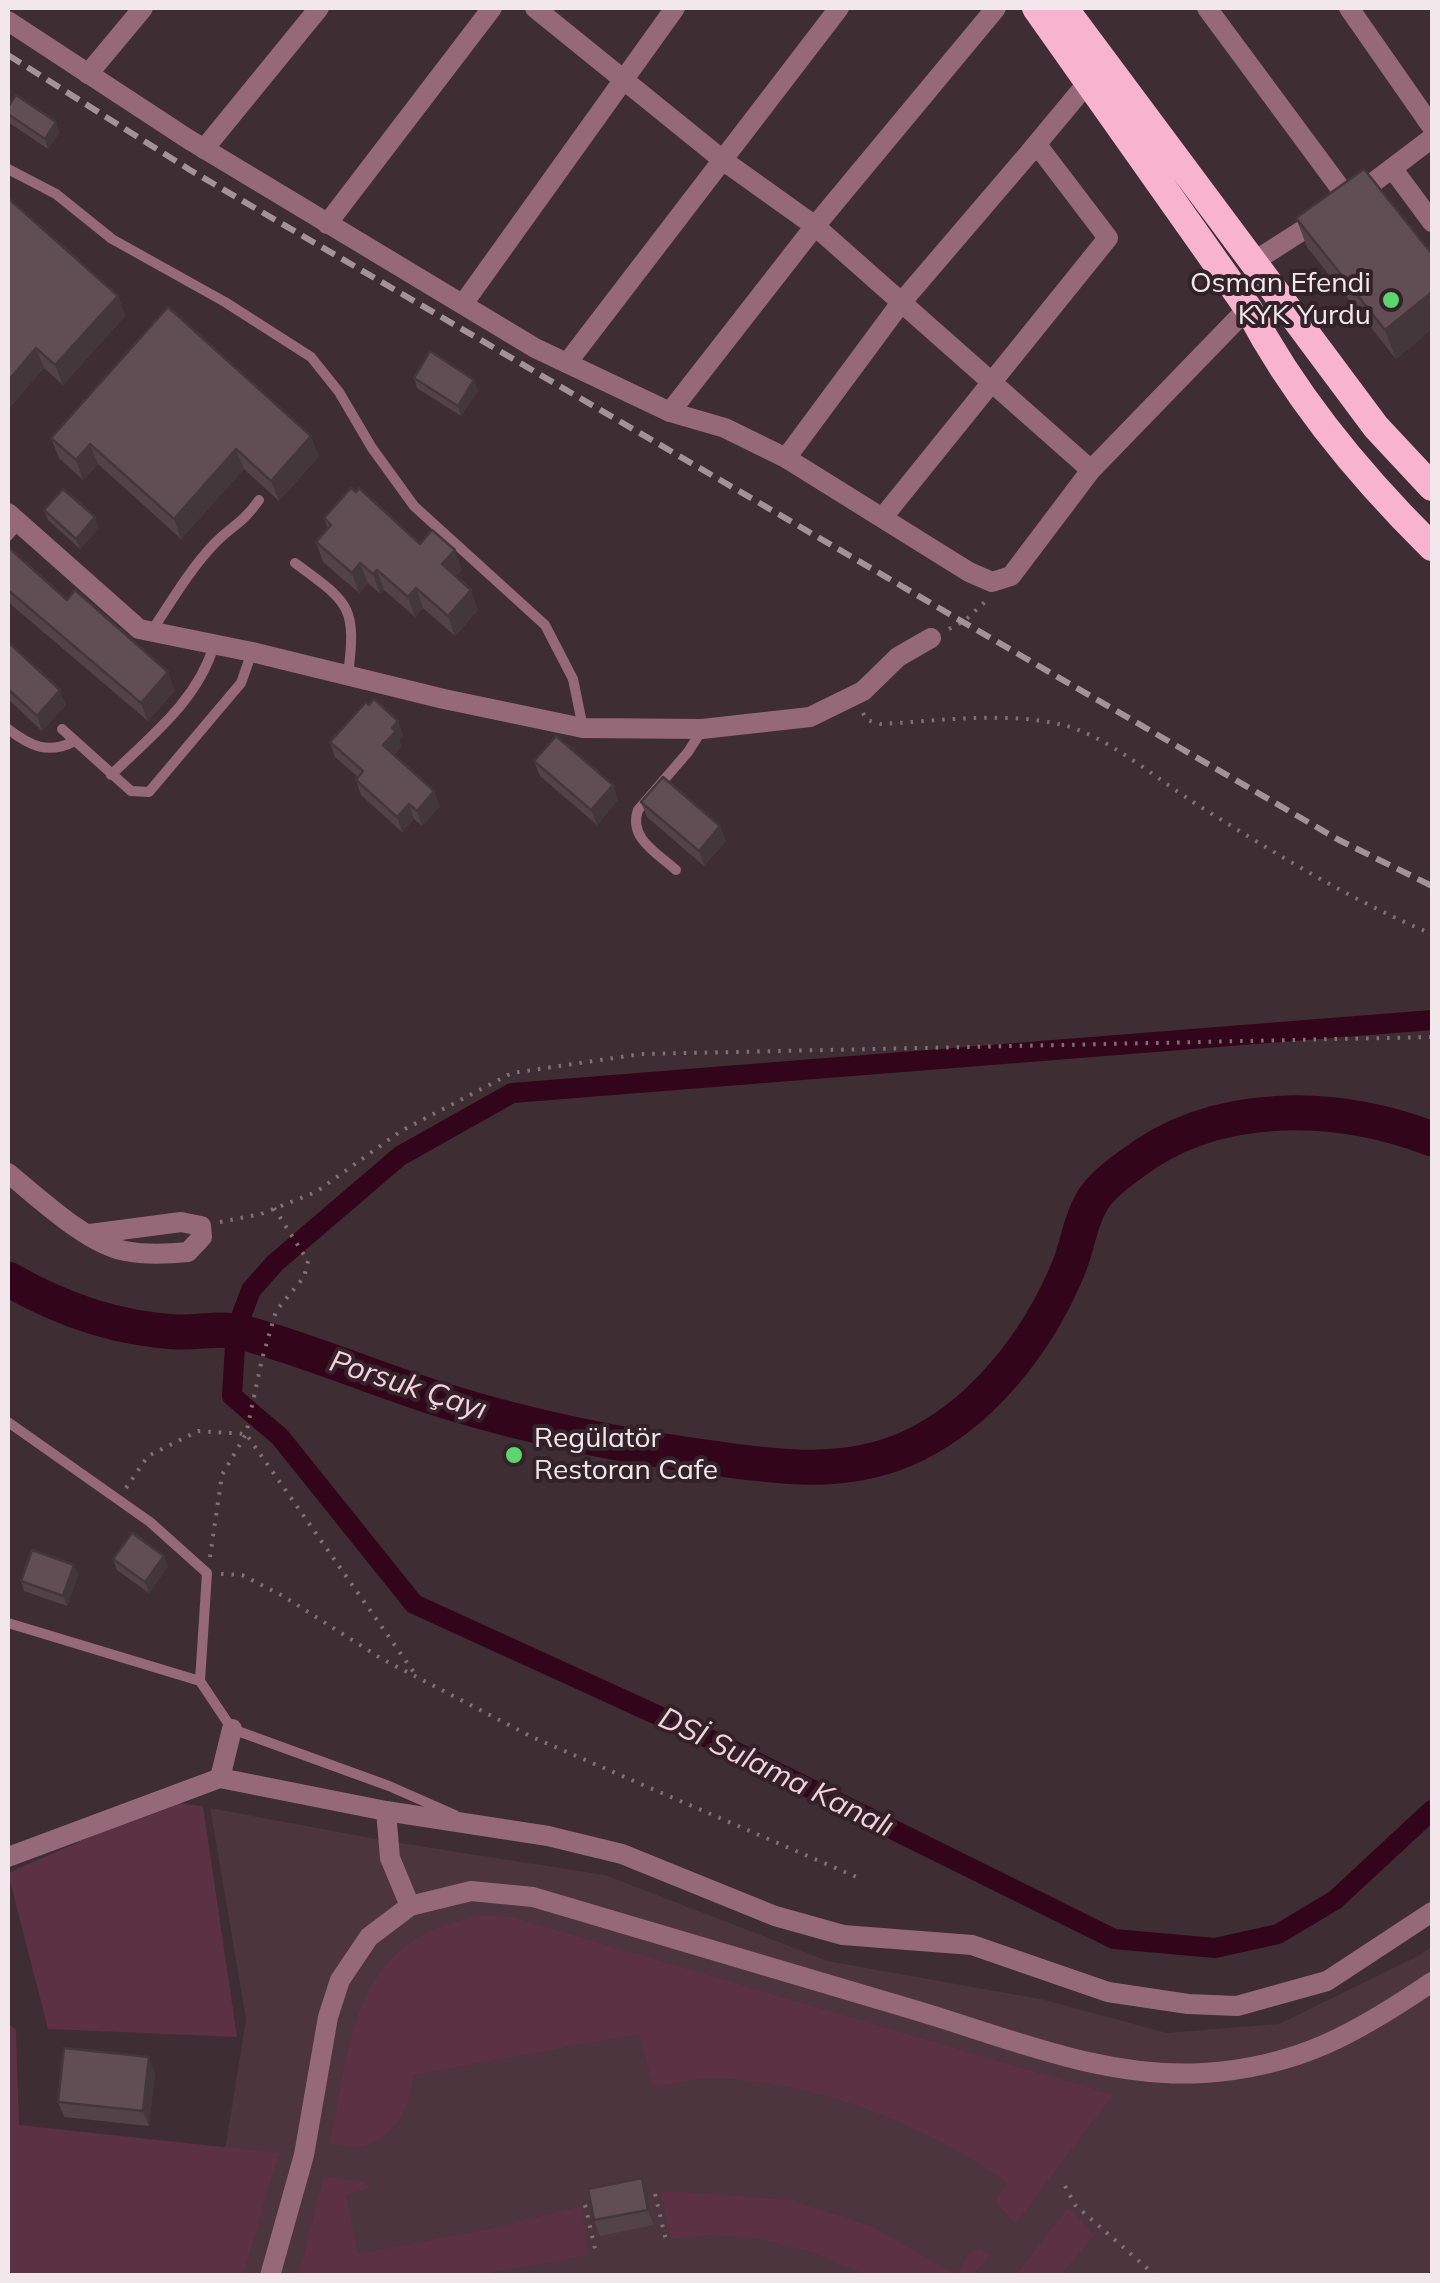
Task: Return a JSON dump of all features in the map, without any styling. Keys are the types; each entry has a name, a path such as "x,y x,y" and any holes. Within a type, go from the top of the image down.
{"highway":[{"path":"1036,8 1248,308 1270,350 1348,454 1432,546"},
{"path":"1064,8 1376,426 1432,487"}],"street":[{"path":"88,74 143,8"},
{"path":"204,149 318,8"},
{"path":"327,224 492,8"},
{"path":"534,8 724,161 815,226 1090,470"},
{"path":"463,304 675,8"},
{"path":"567,363 839,8"},
{"path":"670,412 815,226 996,8"},
{"path":"1207,8 1349,200"},
{"path":"1349,8 1432,128"},
{"path":"8,21 204,149 463,304 567,363 670,412 725,428 786,458 969,572 992,582 1012,576 1090,470 1248,308"},
{"path":"786,458 900,304 1088,81"},
{"path":"1253,262 1349,200 1432,138"},
{"path":"883,517 1108,238 1041,150 1030,152"},
{"path":"1392,168 1432,222"},
{"path":"11,524 139,629 583,728 702,729 810,716 864,691 898,657 932,638"},
{"path":"8,1173 74,1226 122,1251 188,1252 202,1237 201,1226 181,1222 90,1234"},
{"path":"220,1778 232,1728"},
{"path":"8,1858 220,1778 386,1812 548,1836 622,1854 775,1916 843,1934 972,1945 1108,1992 1188,2004 1237,2006 1327,1981 1432,1912"},
{"path":"386,1812 390,1858 410,1906"},
{"path":"270,2276 304,2156 328,2017 340,1980 369,1937 410,1906 470,1891 533,1897 1058,2055 1152,2074 1207,2073 1256,2066 1320,2049 1369,2025 1432,1982"}],"lane":[{"path":"8,169 56,194 112,239 225,302 310,357 340,392 372,448 414,506 545,626 573,679 583,728"},
{"path":"150,632 202,559 224,535 244,522 260,500"},
{"path":"295,563 337,594 349,613 353,637 348,676"},
{"path":"111,775 184,703 205,669 214,644"},
{"path":"62,729 136,793 154,789 241,683 252,652"},
{"path":"8,729 28,744 43,749 60,748 75,741"},
{"path":"676,870 638,836 635,817 702,729"},
{"path":"8,1422 118,1498 207,1573 200,1681 232,1728 390,1786 474,1823"},
{"path":"8,1623 200,1681"}],"path":[{"path":"932,638 963,622 1012,576"},
{"path":"852,696 867,720 881,724 967,719 1025,720 1065,726 1116,752 1284,860 1389,916 1432,934"},
{"path":"201,1226 274,1208 316,1192 401,1132 512,1074 641,1054 1432,1037"},
{"path":"274,1208 308,1261 304,1277 276,1311 246,1434 222,1475 207,1573 242,1575 418,1678 532,1738 861,1879"},
{"path":"118,1498 148,1456 198,1432 246,1434"},
{"path":"246,1434 418,1678"},
{"path":"1065,2186 1075,2205 1156,2276"},
{"path":"656,2194 666,2240"},
{"path":"585,2205 596,2253"}],"shaded area":[{"path":"170,1802 203,1806 237,2037 48,2029 8,1873"},
{"path":"210,1808 605,1875 828,1961 1045,2000 1167,2033 1279,2024 1432,1946 1432,2275 205,2276 246,2019"},
{"path":"479,1916 512,1917 1113,2095 1015,2224 996,2202 1007,2182 943,2143 875,2112 767,2083 710,2079 653,2086 639,2034 413,2075 405,2108 384,2136 360,2147 330,2144 353,2032 365,1999 382,1971 405,1947 437,1928"},
{"path":"8,2023 16,2030 19,2125 279,2153 243,2275 8,2275"},
{"path":"324,2176 372,2187 346,2195 358,2254 582,2206 588,2255 479,2275 299,2275"},
{"path":"661,2193 790,2200 873,2227 956,2275 866,2275 812,2252 756,2238 709,2235 671,2239"},
{"path":"1068,2208 1094,2235 1061,2275 1016,2275"},
{"path":"980,2249 990,2255 973,2275 956,2275 970,2252"}],"building":[{"path":"16,95 56,122 45,139 8,114"},
{"name":"Osman Efendi KYK Yurdu","path":"1364,169 1432,254 1432,292 1385,330 1296,218"},
{"path":"8,198 118,296 55,365 36,348 8,381"},
{"path":"168,307 311,436 271,481 236,449 174,519 90,444 76,460 51,438"},
{"path":"430,351 474,380 458,406 414,378"},
{"path":"351,488 356,492 359,488 420,544 432,530 455,550 442,564 471,590 448,616 416,588 408,597 377,570 373,574 360,563 352,573 316,542 331,525 324,518"},
{"path":"63,489 95,517 76,539 44,510"},
{"path":"8,547 67,600 75,590 168,672 141,703 8,590"},
{"path":"8,642 60,690 37,716 8,689"},
{"path":"374,699 398,721 392,728 396,731 383,745 434,791 417,811 409,804 397,817 356,780 363,771 330,742 366,702 369,705"},
{"path":"556,736 613,785 591,810 534,761"},
{"path":"663,777 720,826 699,851 641,802"},
{"path":"132,1533 164,1556 145,1582 113,1559"},
{"path":"32,1550 74,1565 63,1596 21,1581"},
{"path":"64,2048 149,2057 143,2111 58,2102"},
{"path":"642,2178 648,2210 594,2220 588,2189"}],"waterway":[{"name":"DSİ Sulama Kanalı","path":"1432,1020 512,1093 400,1156 275,1263 251,1290 236,1330 232,1396 280,1437 414,1604 712,1740 1114,1939 1215,1948 1278,1934 1335,1900 1432,1810"},
{"name":"Porsuk Çayı","path":"8,1279 48,1300 110,1322 177,1332 241,1332 442,1400 580,1436 744,1462 836,1466 904,1450 932,1436 982,1397 1041,1323 1069,1267 1093,1199 1119,1173 1163,1143 1199,1128 1276,1113 1356,1118 1432,1139"}],"railway":[{"path":"8,55 190,170 963,622 1339,840 1432,886"}],"place":[{"name":"Osman Efendi KYK Yurdu","path":"1391,300"},
{"name":"Regülatör Restoran Cafe","path":"514,1455"}]}
